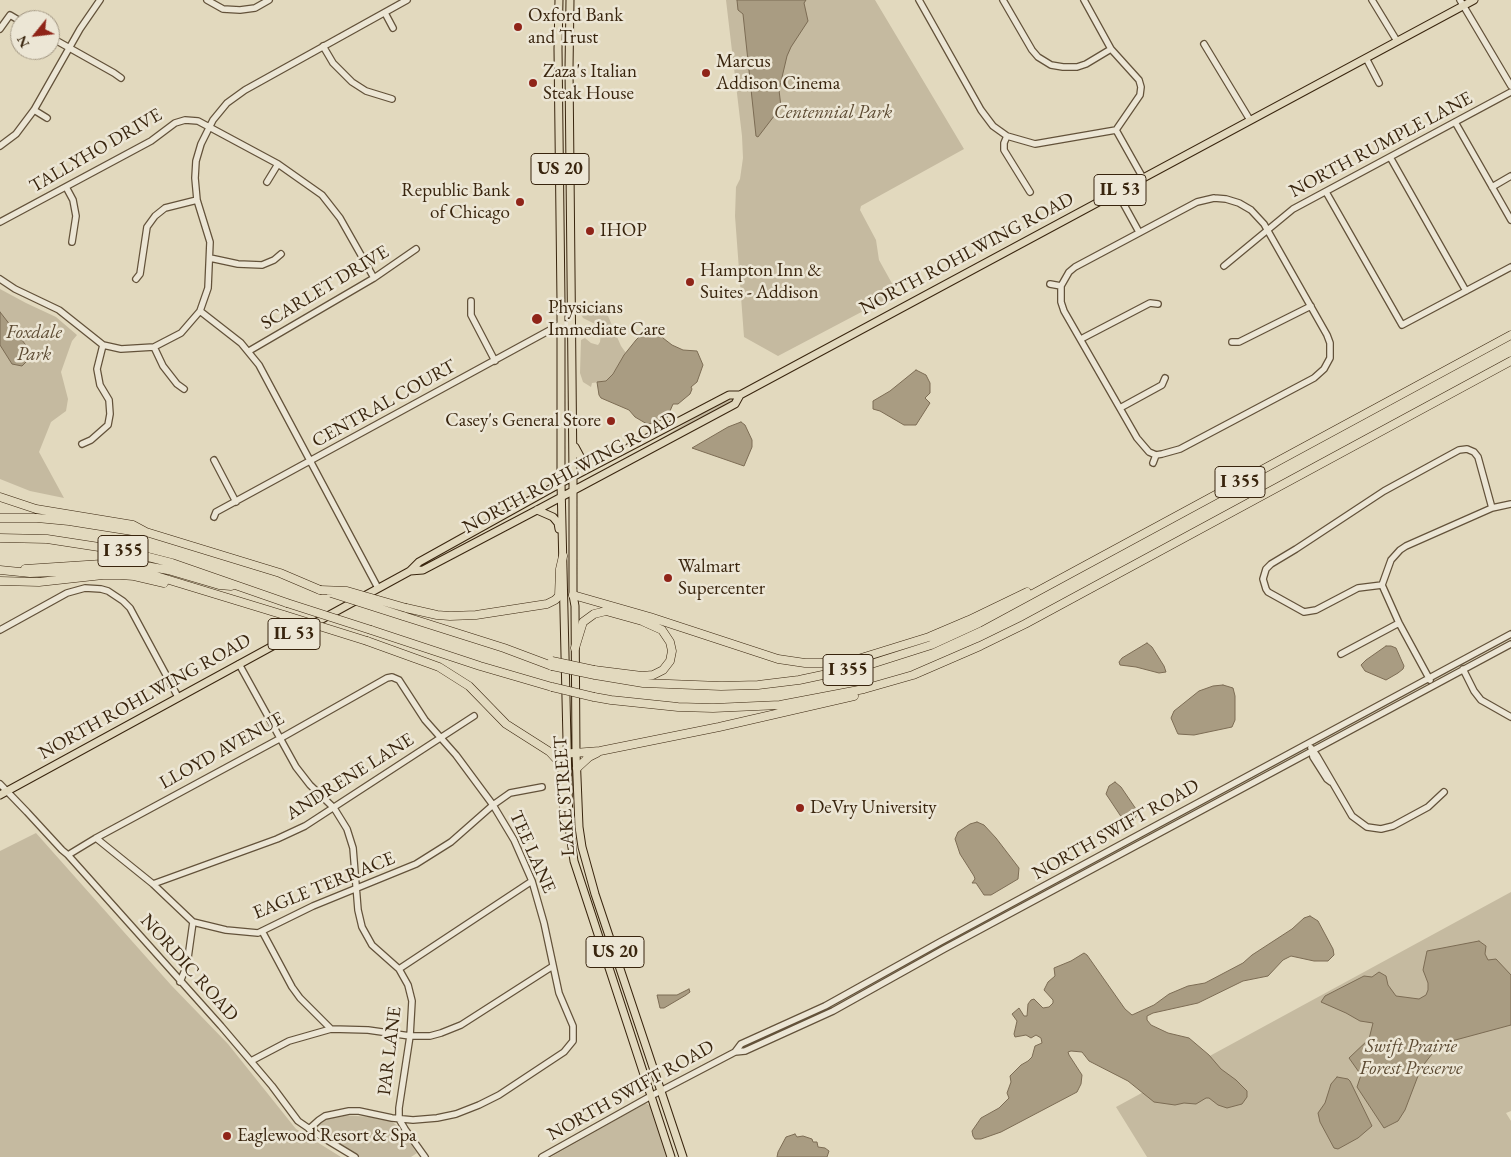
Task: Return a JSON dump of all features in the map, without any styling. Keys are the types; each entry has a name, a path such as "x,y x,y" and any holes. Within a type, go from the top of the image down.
{"highway":[{"name":"I 355","path":"0,518 37,518 69,521 146,532 280,573 318,589 347,591 527,656 552,664 594,673 650,683 721,686 800,680 865,666 931,645 964,631 1483,351 1511,334"},
{"name":"I 355","path":"0,538 47,540 125,551 172,563 471,663 552,687 594,697 678,707 713,708 780,705 848,692 900,679 942,664 1025,624 1511,361"},
{"path":"0,496 36,510 133,525 146,532"},
{"path":"405,612 450,616 476,615 547,604 558,596 563,556"},
{"path":"13,571 102,564 140,565 168,570 219,585 242,586"},
{"path":"573,595 650,617 778,659 821,663 858,659 929,638 1081,568"},
{"path":"0,570 48,573 110,570 143,572 367,641 426,662 469,686 506,724 550,752 559,762 563,774 564,811 569,827"},
{"path":"0,581 25,583 120,575 134,576 210,592"},
{"path":"575,648 584,622 594,614 606,611 642,621 662,630 670,642 672,651 670,661 662,670 653,675 594,673"},
{"path":"550,752 561,754 600,751 719,727 862,694 900,679"},
{"path":"577,768 589,757 600,751"}],"main road":[{"name":"US 20","path":"559,0 561,483"},
{"name":"US 20","path":"570,0 568,69 570,324 574,476"},
{"name":"NORTH ROHLWING ROAD","path":"3,793 378,588 410,570 419,562 561,483 729,395 740,395 1366,58 1462,3 1474,0"},
{"name":"NORTH ROHLWING ROAD","path":"410,570 423,570 537,510 735,404 740,395"},
{"path":"572,440 582,460 588,463 603,461"},
{"name":"LAKE STREET","path":"574,476 573,595 575,606 576,753 580,827 585,861 683,1157"},
{"name":"LAKE STREET","path":"561,483 569,827 574,861 672,1157"},
{"path":"537,510 553,517 558,523 562,539"},
{"path":"564,616 566,605 573,595"}],"street":[{"path":"0,146 16,134 34,110 69,48 100,0"},
{"path":"207,0 223,9 240,10 255,8 270,0"},
{"path":"0,279 15,289 59,310 102,345 121,349 154,348 181,333 200,312 208,288 210,242 197,200 195,178 196,161 209,127 221,110 234,97 406,0"},
{"path":"919,0 981,110 993,126 1007,136 1035,144 1116,130 1140,95 1138,80 1111,49 1084,0"},
{"path":"1003,0 1032,50 1038,57 1051,65 1063,67 1086,64 1111,49"},
{"path":"1372,0 1397,41"},
{"path":"1462,3 1511,86"},
{"path":"385,12 393,28"},
{"path":"0,29 10,15"},
{"path":"60,43 121,78"},
{"path":"1204,44 1250,120"},
{"path":"323,46 333,63 352,82 366,91 392,99"},
{"path":"1366,58 1379,83"},
{"name":"NORTH RUMPLE LANE","path":"1224,266 1293,209 1511,92"},
{"path":"34,110 47,118"},
{"name":"TALLYHO DRIVE","path":"0,222 151,141 175,123 185,120 198,121 278,164 326,199 340,218 374,278"},
{"path":"1455,122 1511,220"},
{"path":"1116,130 1143,178"},
{"path":"1007,136 1004,150 1030,192"},
{"path":"1390,157 1466,291"},
{"path":"268,182 278,164"},
{"path":"1492,186 1511,176"},
{"path":"66,187 73,200 76,216 72,242"},
{"path":"1117,192 1139,232"},
{"path":"1326,192 1402,325 1511,267"},
{"path":"1208,199 1226,199 1239,203 1251,210 1267,229 1330,343 1333,359 1314,378 1180,449 1159,454 1144,447 1062,306 1062,283 1069,272 1075,267 1197,202 1208,199"},
{"path":"136,279 140,274 147,227 154,216 165,208 197,200"},
{"name":"SCARLET DRIVE","path":"249,351 374,278 416,249"},
{"path":"210,258 238,264 262,265 274,260 281,254"},
{"path":"1050,284 1062,283"},
{"path":"471,301 471,315 495,361"},
{"path":"1081,340 1150,302 1158,304"},
{"path":"1232,342 1240,342 1310,306"},
{"path":"200,312 249,351 266,378 378,588"},
{"name":"CENTRAL COURT","path":"214,517 216,512 561,324 570,324"},
{"path":"82,444 108,425 110,414 109,400 100,385 97,369 102,345"},
{"path":"154,348 163,366 177,384 184,389"},
{"path":"1120,408 1162,385 1165,378"},
{"path":"1382,586 1358,588 1316,610 1304,612 1268,592 1263,579 1266,569 1271,564 1384,491 1459,450 1467,449 1474,452 1478,457 1492,508"},
{"path":"1153,463 1159,454"},
{"path":"214,460 236,502"},
{"path":"1433,686 1399,623 1382,586 1391,560 1400,550 1492,508 1511,504"},
{"path":"0,630 67,593 84,588 101,589 116,596 130,608 178,697"},
{"path":"1341,654 1399,623"},
{"name":"NORTH SWIFT ROAD","path":"736,1052 741,1044 830,1004 940,942 1511,634"},
{"name":"NORTH SWIFT ROAD","path":"542,1157 661,1090 736,1052 745,1051 833,1011 944,949 1511,644"},
{"name":"PAR LANE","path":"239,664 302,775 334,808 347,829 351,839 359,918 367,937 379,953 399,969 408,985 411,994 410,1036 399,1119 425,1157"},
{"path":"1463,670 1481,700 1511,717"},
{"name":"LLOYD AVENUE","path":"68,855 387,678 392,677"},
{"name":"TEE LANE","path":"392,677 399,680 421,715 468,770 493,805 514,840 532,880 544,923 552,966 563,1002 573,1026 573,1041 564,1052 500,1095 479,1106 456,1114 437,1118 399,1119"},
{"name":"ANDRENE LANE","path":"153,884 277,839 305,826 440,736 474,716"},
{"path":"1308,744 1355,819 1366,827 1378,829 1393,826 1426,809 1444,792"},
{"name":"NORDIC ROAD","path":"0,784 3,793 28,812 68,855 251,1061 293,1115 309,1129 355,1157"},
{"name":"EAGLE TERRACE","path":"192,922 238,932 258,933 313,906 401,871 434,854 464,832 493,805 510,793 542,787"},
{"path":"96,838 153,884 192,922 187,965 180,982"},
{"path":"399,969 532,880"},
{"path":"262,931 292,987 300,998 331,1029"},
{"path":"251,1061 289,1041 331,1029 368,1030 410,1036 435,1035 461,1025 552,966"},
{"path":"309,1129 325,1116 349,1111 359,1111 399,1119"}],"green space":[{"name":"Centennial Park","path":"726,0 875,0 964,149 861,206 860,210 876,240 879,260 899,296 869,308 778,356 744,337 735,216 736,187 740,179 743,158 742,136"},
{"name":"Foxdale Park","path":"0,289 56,317 77,335 72,341 61,372 68,399 66,411 51,422 39,452 64,498 30,491 0,479"},
{"path":"584,303 598,308 608,316 626,353 613,374 606,381 592,383 591,387 583,382 580,373 581,340 585,338 591,343 598,345 601,334 595,324 583,318 581,308"},
{"path":"735,398 735,400 656,443 713,406"},
{"path":"36,833 171,985 228,1044 296,1129 341,1157 0,1157 0,851"},
{"name":"Swift Prairie Forest Preserve","path":"1511,892 1511,1111 1506,1113 1511,1121 1511,1157 1147,1157 1116,1107"},
{"path":"646,1103 655,1109 670,1157 551,1157"},
{"path":"341,1115 372,1117 391,1121 399,1127 417,1153 411,1157 360,1157 317,1130 316,1127 319,1122"}],"shaded area":[{"path":"737,0 806,0 804,3 808,21 787,56 779,90 781,107 758,137 756,136 743,14 738,10"},
{"path":"0,312 32,353 22,366 12,364 0,345"},
{"path":"652,330 659,333 672,345 683,350 697,351 703,365 697,382 691,387 690,394 678,404 673,404 667,418 647,424 635,417 629,410 601,398 597,382 606,381 613,374 624,355 636,340 641,335"},
{"path":"916,370 926,375 930,383 930,393 925,398 930,403 916,425 904,425 873,409 873,401 890,391"},
{"path":"741,422 745,425 752,440 752,447 744,466 692,448 728,427"},
{"path":"1147,643 1152,647 1166,672 1159,673 1120,665 1119,662 1122,658"},
{"path":"1386,646 1396,648 1404,666 1398,673 1386,680 1365,671 1361,665"},
{"path":"1223,685 1233,688 1235,696 1235,720 1232,727 1194,735 1178,734 1171,718 1174,711 1199,691"},
{"path":"1115,782 1121,787 1136,809 1137,814 1135,818 1127,822 1124,821 1106,794 1109,786"},
{"path":"977,822 984,825 996,838 1019,868 1018,879 991,895 984,895 976,883 972,883 975,879 974,876 960,854 955,839 958,832"},
{"path":"1310,916 1318,921 1333,949 1334,955 1328,961 1314,961 1291,956 1283,960 1268,976 1243,981 1198,1003 1147,1016 1147,1020 1151,1025 1168,1033 1189,1038 1209,1055 1221,1069 1236,1080 1247,1091 1247,1097 1242,1104 1227,1108 1218,1105 1209,1098 1196,1104 1184,1103 1175,1105 1154,1102 1128,1081 1089,1061 1082,1052 1071,1051 1068,1052 1069,1055 1082,1075 1081,1084 1077,1092 1001,1132 981,1139 975,1139 973,1136 972,1131 981,1118 999,1108 1009,1098 1007,1093 1011,1082 1010,1076 1032,1057 1035,1046 1042,1043 1041,1038 1036,1035 1031,1038 1026,1035 1015,1037 1017,1021 1012,1014 1019,1008 1024,1016 1027,1016 1028,1004 1034,999 1043,1008 1049,1007 1053,1003 1053,1000 1044,990 1048,982 1055,976 1054,968 1084,953 1125,1009 1132,1015 1154,1005 1169,994 1188,986 1205,983 1243,963 1292,929 1304,918"},
{"path":"1479,941 1486,946 1485,954 1488,960 1496,959 1511,975 1511,1025 1448,1042 1432,1054 1421,1068 1405,1110 1398,1121 1384,1128 1357,1087 1361,1075 1349,1058 1369,1039 1373,1023 1360,1021 1321,1002 1325,996 1364,976 1372,977 1379,972 1386,976 1388,985 1396,996 1419,999 1426,995 1428,990 1428,983 1423,970 1427,951"},
{"path":"689,989 690,992 686,995 664,1008 660,1008 657,995 677,995"},
{"path":"1337,1077 1350,1081 1372,1126 1358,1138 1338,1149 1334,1148 1320,1122 1318,1113 1325,1103 1331,1084"},
{"path":"795,1134 797,1137 803,1136 812,1139 813,1142 817,1142 818,1147 829,1151 827,1157 777,1157 786,1137"}],"place":[{"name":"Oxford Bank and Trust","path":"518,27"},
{"name":"Marcus Addison Cinema","path":"706,73"},
{"name":"Zaza's Italian Steak House","path":"533,83"},
{"name":"Republic Bank of Chicago","path":"520,202"},
{"name":"IHOP","path":"590,231"},
{"name":"Hampton Inn & Suites - Addison","path":"690,282"},
{"name":"Physicians Immediate Care","path":"537,319"},
{"name":"Casey's General Store","path":"611,421"},
{"name":"Walmart Supercenter","path":"668,578"},
{"name":"DeVry University","path":"800,808"},
{"name":"Eaglewood Resort & Spa","path":"227,1136"}]}
